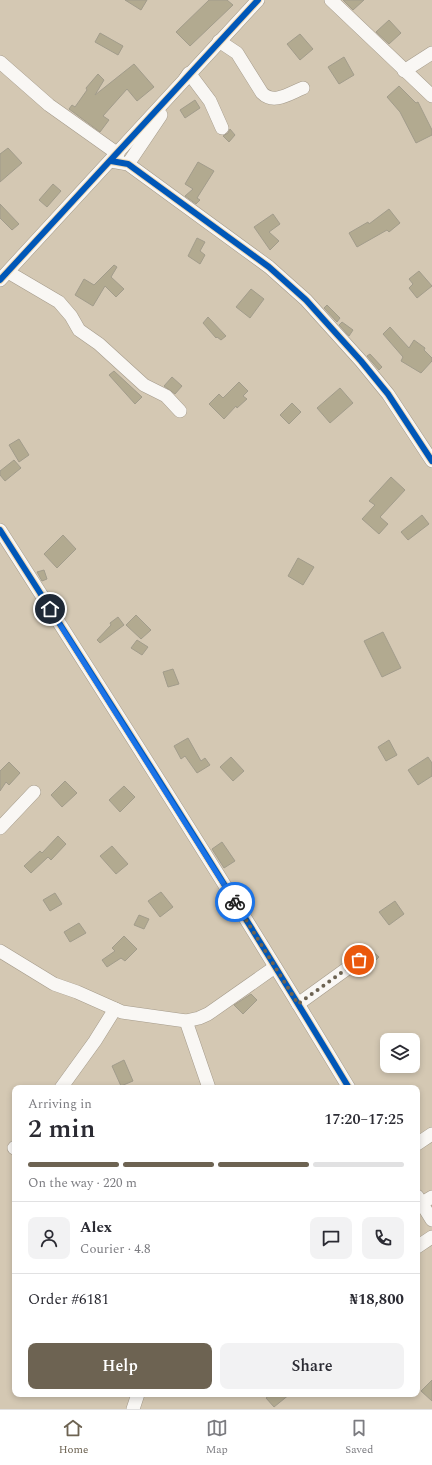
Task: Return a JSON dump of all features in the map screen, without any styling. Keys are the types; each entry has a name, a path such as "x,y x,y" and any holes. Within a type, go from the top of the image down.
{"street":[{"path":"180,411 166,396 144,385 99,344 79,330 71,316 59,302 4,276 189,73 258,0"},
{"path":"331,0 432,96"},
{"path":"219,41 230,46 237,53 262,94 267,99 275,99 303,88"},
{"path":"404,71 432,54"},
{"path":"0,62 49,105 114,157 128,164 269,267 306,300 361,361 388,394 432,461"},
{"path":"189,73 210,101 222,128"},
{"path":"128,164 189,73"},
{"path":"0,530 275,967 346,1085"},
{"path":"0,828 34,792"},
{"path":"0,952 54,984 77,992 115,1009 133,1015 186,1021 208,1014 275,967"},
{"path":"298,1004 359,960"},
{"path":"63,1085 95,1041 115,1009"},
{"path":"186,1021 208,1085"},
{"path":"420,1142 432,1134"},
{"path":"424,1199 432,1220"},
{"path":"420,1245 432,1237"},
{"path":"133,1409 137,1397"}],"building":[{"path":"125,0 147,0 141,10"},
{"path":"209,0 227,0 233,5 190,46 176,32"},
{"path":"343,0 364,0 353,10"},
{"path":"389,20 401,33 389,44 376,32"},
{"path":"100,33 123,46 118,55 95,42"},
{"path":"300,34 313,49 300,60 287,44"},
{"path":"344,57 354,75 339,84 328,67"},
{"path":"134,64 154,87 137,101 127,89 103,116 109,120 100,132 69,109 72,105 75,107 87,90 86,88 98,74 104,80 95,95"},
{"path":"399,86 416,103 418,102 432,130 432,135 416,143 400,112 387,97"},
{"path":"195,100 200,108 185,118 180,110"},
{"path":"230,129 235,135 229,142 223,136 228,133"},
{"path":"8,148 22,163 0,182 0,154"},
{"path":"198,162 214,171 197,198 200,200 196,204 185,196 193,189 185,184"},
{"path":"53,184 61,191 47,207 39,200"},
{"path":"0,204 19,224 12,230 0,218"},
{"path":"389,209 400,223 389,232 387,230 357,247 349,233 368,222 369,224"},
{"path":"273,214 280,224 269,232 279,241 270,250 254,227"},
{"path":"197,238 205,242 200,251 205,255 200,264 188,256"},
{"path":"114,265 117,267 111,277 124,289 116,297 105,286 93,306 75,295 84,279 94,285"},
{"path":"419,271 432,286 417,298 409,288 413,284 409,279"},
{"path":"251,289 264,299 250,318 236,307"},
{"path":"327,305 340,318 337,322 324,308"},
{"path":"208,317 226,336 221,340 217,337 216,338 203,323"},
{"path":"342,322 353,330 349,336 339,325"},
{"path":"390,327 409,348 414,340 425,348 424,350 432,358 432,361 421,373 401,361 403,357 383,334"},
{"path":"370,354 382,367 379,370 367,356"},
{"path":"114,371 142,397 135,404 109,375"},
{"path":"172,377 182,386 175,394 164,386"},
{"path":"239,382 248,391 243,396 247,399 237,408 236,406 224,419 209,404 219,394 223,398"},
{"path":"340,388 353,403 330,423 317,408"},
{"path":"292,403 301,412 289,424 280,415"},
{"path":"19,439 29,455 19,462 9,445"},
{"path":"14,460 21,468 5,481 0,475 0,471"},
{"path":"391,477 405,490 380,517 388,524 379,534 362,519 375,505 369,501"},
{"path":"422,515 429,524 408,540 401,532"},
{"path":"63,535 76,549 57,568 44,554"},
{"path":"298,558 314,567 303,585 288,576"},
{"path":"44,570 47,579 42,581 37,572"},
{"path":"136,615 151,630 141,639 126,625"},
{"path":"118,617 124,625 100,643 97,640 111,625 110,623"},
{"path":"383,632 401,668 382,677 364,641"},
{"path":"137,640 148,647 142,655 131,648"},
{"path":"173,669 179,684 168,687 163,672"},
{"path":"188,738 201,761 205,758 210,765 197,773 185,756 181,759 174,746"},
{"path":"389,740 397,755 386,761 378,747"},
{"path":"231,757 244,771 233,781 220,767"},
{"path":"428,757 432,763 432,776 418,785 408,770"},
{"path":"9,762 20,773 9,785 6,782 0,791 0,771"},
{"path":"65,781 77,793 62,807 51,795"},
{"path":"124,786 135,797 120,812 109,800"},
{"path":"58,836 66,844 51,860 48,857 31,873 24,866 40,851 42,853"},
{"path":"222,842 235,861 224,868 212,849"},
{"path":"112,846 128,864 116,874 100,856"},
{"path":"161,892 173,907 160,917 148,901"},
{"path":"55,893 62,904 50,911 43,900"},
{"path":"395,901 404,914 389,925 379,912"},
{"path":"139,915 149,919 144,929 134,925"},
{"path":"79,923 86,933 70,942 64,932"},
{"path":"124,936 137,949 125,961 121,958 107,967 102,960 115,951 112,948"},
{"path":"370,949 379,957 366,970 362,967 366,963 365,955"},
{"path":"251,994 257,1000 243,1014 234,1005"},
{"path":"124,1060 133,1081 121,1085 112,1066"},
{"path":"432,1380 432,1401 421,1391"},
{"path":"267,1397 286,1397 274,1407 266,1398"}],"cycle path":[{"path":"0,280 258,0"},
{"path":"111,161 128,164 269,267 306,300 361,361 388,394 432,461"},
{"path":"0,530 220,878 347,1085"}],"way so far":[{"path":"235,902 298,1004 359,960"}],"route":[{"path":"50,609 118,714 235,902"}]}
